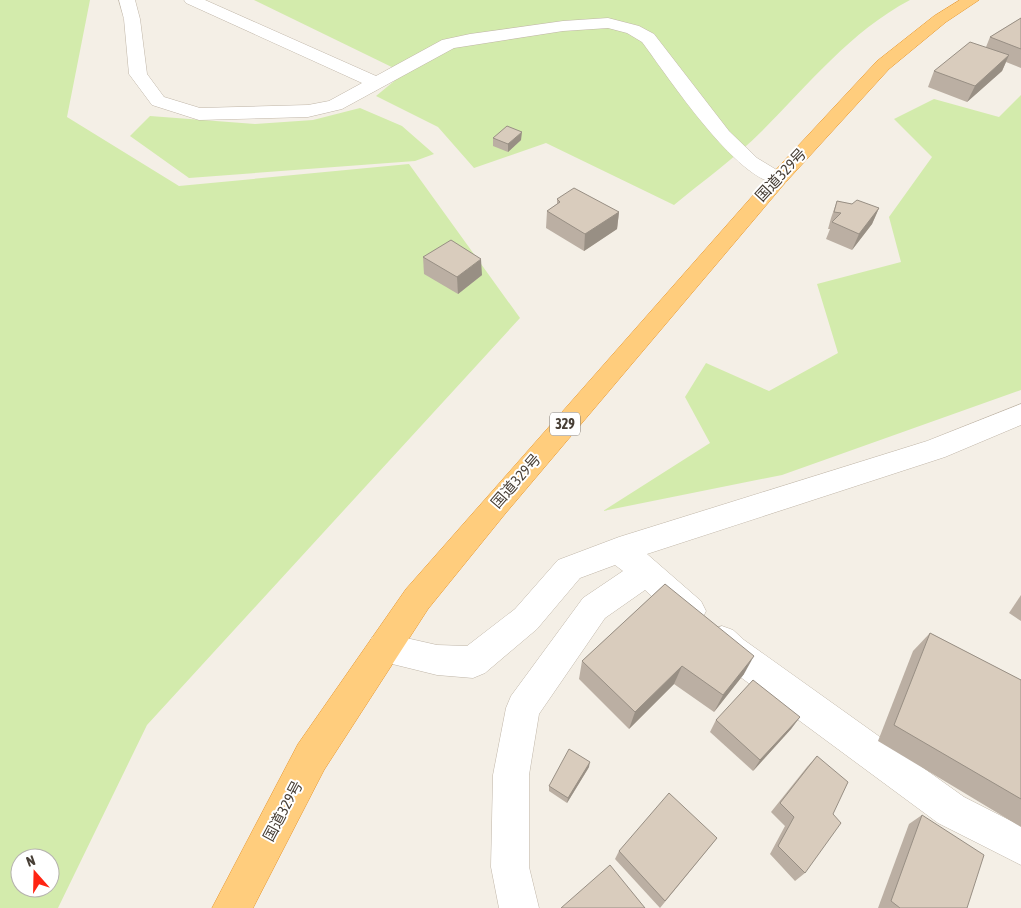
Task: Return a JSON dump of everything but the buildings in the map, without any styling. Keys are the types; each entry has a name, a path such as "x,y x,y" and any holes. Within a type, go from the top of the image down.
{"highway":[{"name":"国道329号","path":"232,908 311,757 418,599 489,513 778,179 883,65 940,19 971,0"}],"street":[{"path":"127,0 132,19 138,74 158,101 200,114 308,111 335,105 448,44 563,26 608,23 632,29 648,38 722,135 750,162 778,179"},
{"path":"192,0 375,82"},
{"path":"384,648 437,660 473,662 526,619 569,569 620,550 935,449 1021,414"},
{"path":"620,550 647,572 732,651 951,810 1021,846"},
{"path":"519,908 510,867 511,775 523,708 594,608 647,572"}],"green space":[{"path":"0,0 90,0 67,117 179,186 409,164 520,318 147,725 58,908 0,908"},
{"path":"254,0 910,0 868,27 849,43 752,141 674,205 546,143 474,168 438,127 376,96 404,73"},
{"path":"1021,95 1021,390 782,475 603,511 710,443 685,397 706,363 769,391 838,353 817,284 901,262 889,217 932,157 894,119 934,99 999,117"},
{"path":"360,108 402,126 434,154 415,161 189,178 130,136 150,116 255,124 313,120"}]}
